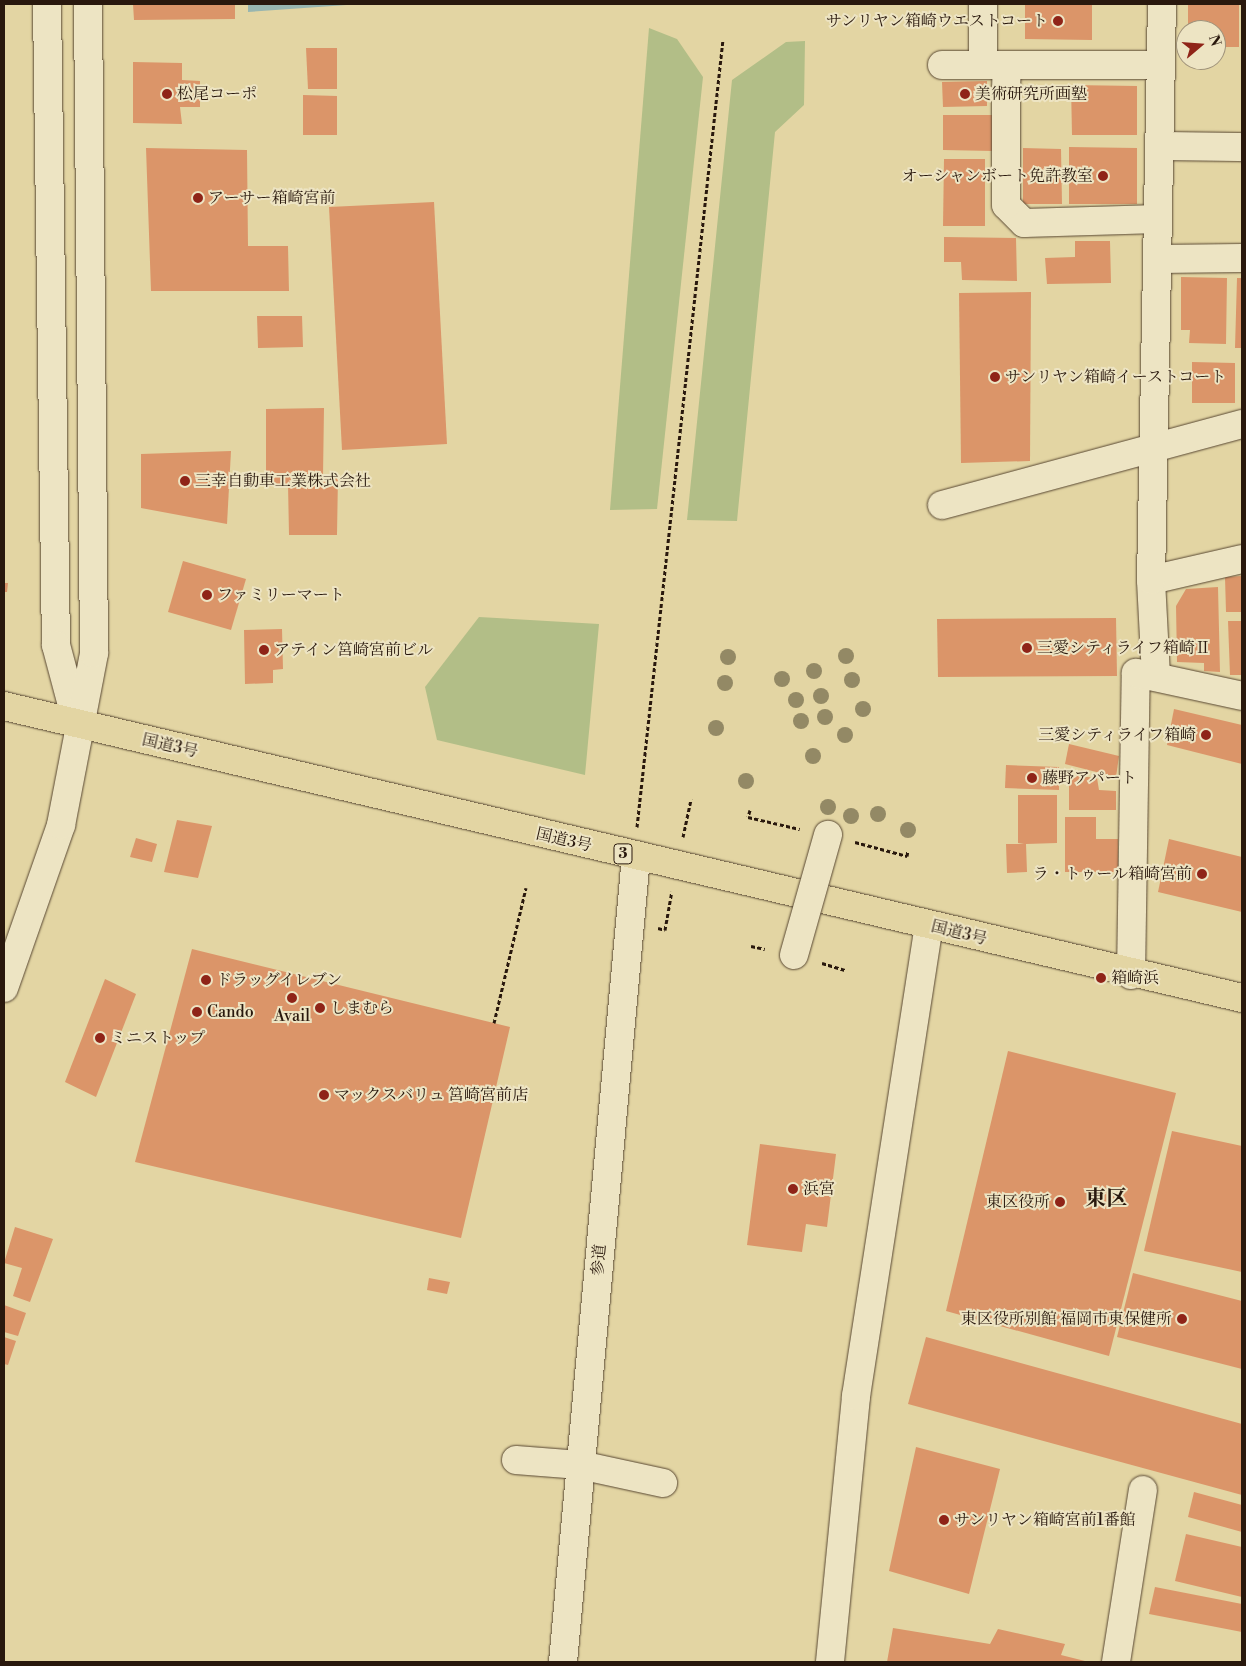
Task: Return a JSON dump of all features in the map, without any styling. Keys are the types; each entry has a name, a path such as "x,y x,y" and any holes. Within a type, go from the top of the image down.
{"highway":[{"name":"国道3号","path":"4,706 1131,975 1242,998"}],"street":[{"path":"47,4 56,645 77,723"},
{"path":"4,988 61,825 77,723 94,653 88,4"},
{"path":"983,4 995,64 1006,205 1024,223 1158,219"},
{"path":"1156,676 1151,580 1159,259 1162,4"},
{"path":"942,65 1161,64"},
{"path":"1160,146 1242,147"},
{"path":"1159,259 1242,258"},
{"path":"942,505 1154,446 1242,424"},
{"path":"1151,580 1242,559"},
{"path":"1131,975 1136,673 1242,696"},
{"path":"794,955 828,835"},
{"name":"参道","path":"563,1662 636,857"},
{"path":"830,1662 856,1396 929,926"},
{"path":"516,1460 580,1465 663,1483"},
{"path":"1116,1662 1143,1490"}],"path":[{"path":"636,857 639,789 673,518 723,39"},
{"path":"750,810 748,817 767,821"},
{"path":"884,850 907,856 908,850"},
{"path":"494,1023 526,888"}],"green space":[{"path":"649,28 677,39 703,77 657,509 610,510"},
{"path":"805,41 804,105 775,132 737,521 687,520 732,80 786,42"},
{"path":"479,617 599,624 585,775 437,740 425,687"}],"water":[{"path":"248,4 361,4 248,12"}],"building":[{"path":"133,4 235,4 235,19 134,20"},
{"name":"サンリヤン箱崎ウエストコート","path":"1025,4 1092,4 1092,40 1025,39"},
{"path":"1188,4 1239,4 1239,47 1226,47 1226,20 1188,20"},
{"path":"306,48 337,48 337,89 308,89"},
{"name":"松尾コーポ","path":"133,62 182,63 182,80 200,81 200,107 180,107 182,124 133,123"},
{"name":"美術研究所画塾","path":"987,81 987,106 943,107 942,82"},
{"path":"1071,85 1137,86 1137,135 1072,135"},
{"path":"303,95 337,96 337,135 303,135"},
{"path":"943,115 994,115 993,151 943,150"},
{"name":"オーシャンボート免許教室","path":"1069,147 1137,148 1137,204 1069,204"},
{"name":"アーサー箱崎宮前","path":"146,148 247,150 248,246 288,246 289,291 151,291"},
{"path":"1023,148 1061,149 1062,204 1023,204"},
{"path":"944,159 985,159 985,226 943,226"},
{"path":"434,202 447,444 342,450 329,207"},
{"path":"944,237 1016,238 1017,281 962,280 961,262 944,262"},
{"path":"1075,241 1110,241 1111,283 1047,284 1045,258 1075,257"},
{"path":"1181,277 1227,278 1226,344 1189,343 1190,330 1181,330"},
{"path":"1237,278 1242,278 1242,348 1235,348"},
{"name":"サンリヤン箱崎イーストコート","path":"1031,292 1030,461 961,463 959,293"},
{"path":"257,316 302,316 303,347 258,348"},
{"path":"1192,362 1235,363 1235,403 1192,403"},
{"path":"324,408 323,476 338,476 337,535 289,535 288,484 266,487 266,409"},
{"name":"三幸自動車工業株式会社","path":"231,451 227,524 141,508 141,454"},
{"name":"ファミリーマート","path":"183,561 246,579 231,630 168,612"},
{"path":"1242,576 1242,612 1226,612 1225,577"},
{"path":"4,583 8,583 7,592 4,592"},
{"path":"1218,587 1220,672 1204,671 1204,663 1177,662 1176,606 1186,589"},
{"name":"三愛シティライフ箱崎Ⅱ","path":"1116,618 1117,676 938,677 937,619"},
{"path":"1228,621 1242,621 1242,675 1230,675"},
{"name":"アテイン筥崎宮前ビル","path":"282,629 283,669 273,670 273,683 245,684 244,630"},
{"name":"三愛シティライフ箱崎","path":"1174,709 1242,725 1242,764 1167,745"},
{"path":"1069,744 1119,756 1116,777 1065,764"},
{"name":"藤野アパート","path":"1006,765 1059,767 1059,790 1005,788"},
{"path":"1069,775 1097,778 1099,790 1116,791 1116,810 1069,810"},
{"path":"1018,795 1057,795 1057,843 1026,844 1027,872 1007,873 1006,844 1024,844 1018,843"},
{"path":"1065,817 1096,817 1096,839 1118,839 1118,872 1065,872"},
{"path":"177,820 212,826 198,878 164,872"},
{"path":"136,838 157,844 152,862 130,857"},
{"name":"ラ・トゥール箱崎宮前","path":"1169,839 1242,857 1242,912 1158,892"},
{"name":"マックスバリュ 筥崎宮前店","path":"192,949 510,1027 461,1238 135,1162"},
{"name":"ミニストップ","path":"105,979 136,994 96,1097 65,1082"},
{"name":"東区役所","path":"1008,1051 1176,1093 1109,1356 946,1311"},
{"path":"1172,1131 1242,1146 1242,1272 1144,1251"},
{"name":"浜宮","path":"760,1144 836,1154 827,1227 806,1224 802,1252 747,1245"},
{"path":"15,1227 53,1239 30,1302 13,1296 22,1268 4,1263"},
{"name":"東区役所別館 福岡市東保健所","path":"1133,1273 1242,1301 1242,1369 1117,1337"},
{"path":"429,1278 450,1282 447,1294 427,1290"},
{"path":"4,1305 26,1313 18,1336 4,1332"},
{"path":"4,1337 16,1341 8,1365 4,1364"},
{"path":"926,1337 1242,1424 1242,1495 908,1404"},
{"name":"サンリヤン箱崎宮前1番館","path":"916,1447 1000,1469 969,1594 889,1571"},
{"path":"1194,1492 1242,1505 1242,1532 1188,1517"},
{"path":"1186,1534 1242,1547 1242,1597 1175,1581"},
{"path":"1155,1587 1242,1604 1242,1632 1149,1614"},
{"path":"893,1628 990,1644 998,1629 1065,1644 1061,1655 1089,1662 887,1662"}],"place":[{"name":"サンリヤン箱崎ウエストコート","path":"1058,21"},
{"name":"松尾コーポ","path":"167,94"},
{"name":"美術研究所画塾","path":"965,94"},
{"name":"オーシャンボート免許教室","path":"1103,176"},
{"name":"アーサー箱崎宮前","path":"198,198"},
{"name":"サンリヤン箱崎イーストコート","path":"995,377"},
{"name":"三幸自動車工業株式会社","path":"185,481"},
{"name":"ファミリーマート","path":"207,595"},
{"name":"三愛シティライフ箱崎Ⅱ","path":"1027,648"},
{"name":"アテイン筥崎宮前ビル","path":"264,650"},
{"name":"三愛シティライフ箱崎","path":"1206,735"},
{"name":"藤野アパート","path":"1032,778"},
{"name":"ラ・トゥール箱崎宮前","path":"1202,874"},
{"name":"箱崎浜","path":"1101,978"},
{"name":"ドラッグイレブン","path":"206,980"},
{"name":"Avail","path":"292,998"},
{"name":"しまむら","path":"320,1008"},
{"name":"Cando","path":"197,1012"},
{"name":"ミニストップ","path":"100,1038"},
{"name":"マックスバリュ 筥崎宮前店","path":"324,1095"},
{"name":"浜宮","path":"793,1189"},
{"name":"東区役所","path":"1060,1202"},
{"name":"東区役所別館 福岡市東保健所","path":"1182,1319"},
{"name":"サンリヤン箱崎宮前1番館","path":"944,1520"}],"district":[{"name":"東区","path":"1106,1199"}]}
